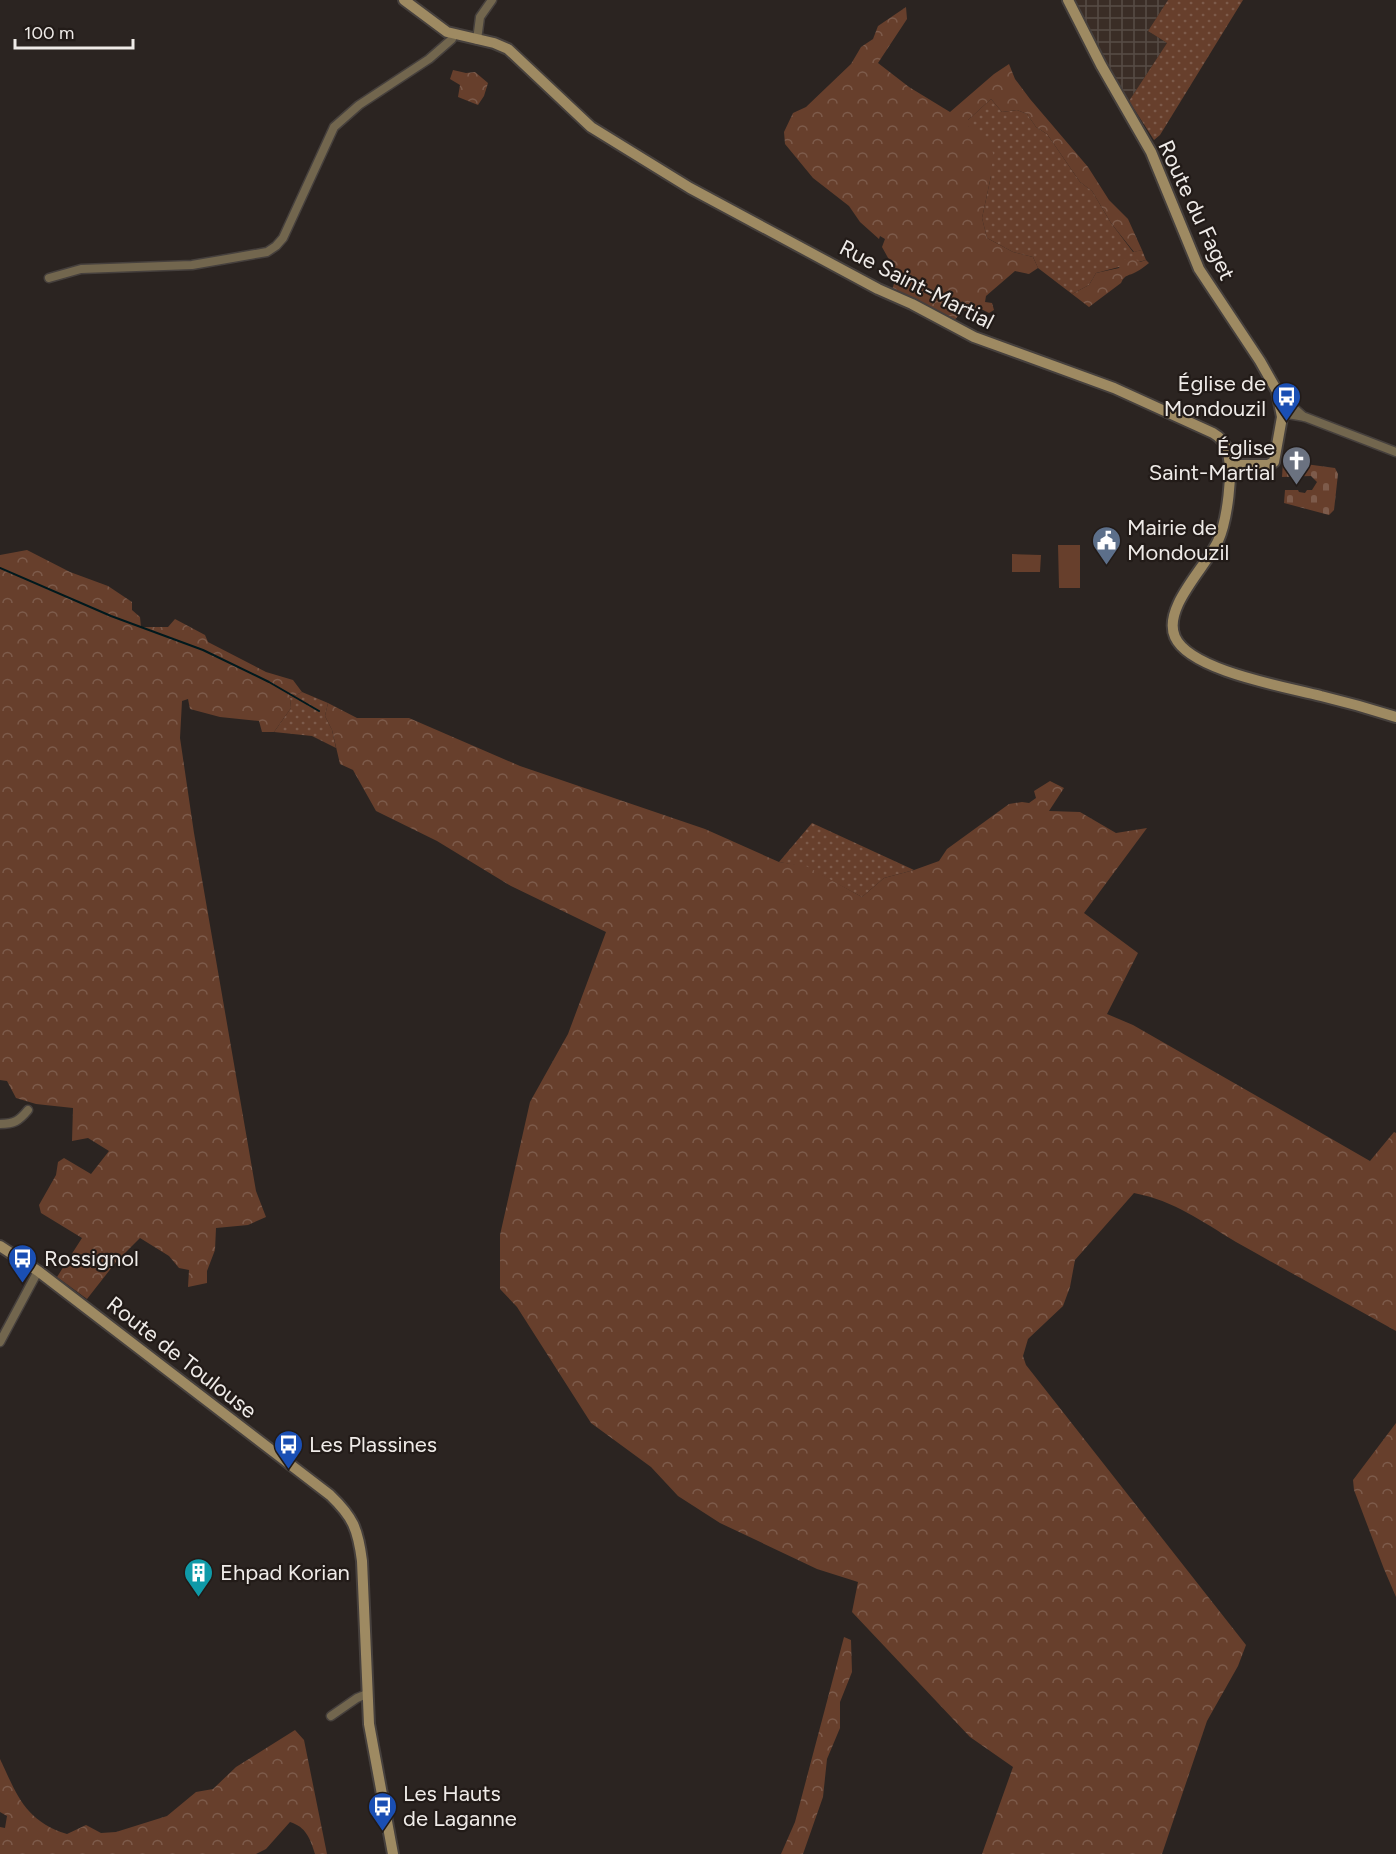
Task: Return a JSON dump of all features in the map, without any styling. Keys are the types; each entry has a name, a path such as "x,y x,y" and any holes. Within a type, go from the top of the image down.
{"street":[{"path":"49,278 81,269 192,265 267,252 276,246 283,238 334,127 359,105 429,59 452,39 453,35 433,23 404,0"},
{"path":"477,40 480,17 492,0"},
{"name":"Route du Faget","path":"1068,0 1101,65 1151,153 1199,269 1270,377 1282,410"},
{"name":"Rue Saint-Martial","path":"453,35 508,49 591,127 690,188 878,289 974,337 1114,388 1213,433 1225,444 1229,465 1228,491 1221,532 1213,550 1173,613 1172,627 1177,641 1189,653 1213,666 1260,682 1396,717"},
{"path":"1229,465 1268,465 1274,462 1282,410 1296,410 1305,417 1396,452"},
{"path":"0,1124 12,1124 20,1120 28,1110"},
{"name":"Route de Toulouse","path":"0,1246 38,1271 330,1495 344,1508 352,1520 360,1542 371,1744 393,1854"},
{"path":"0,1342 38,1271"},
{"path":"331,1716 357,1698 367,1694"}],"shaded area":[{"path":"1074,0 1168,0 1148,31 1167,43 1129,101 1100,53"}],"green space":[{"path":"1168,0 1243,0 1160,135 1154,140 1129,101 1167,43 1148,31"},
{"path":"906,7 907,19 878,63 909,87 950,112 1009,64 1015,79 1030,99 1088,167 1109,200 1128,219 1142,250 1134,252 1111,223 1092,191 1080,182 1047,134 1036,127 1027,114 1017,110 1002,112 991,99 968,120 968,126 985,136 993,153 991,176 982,218 987,238 1013,252 1033,257 1038,268 1029,274 1015,271 986,296 985,302 992,303 994,310 989,313 981,309 975,313 963,310 953,322 892,290 897,274 882,247 885,239 880,236 879,239 860,222 849,206 813,178 785,144 784,132 793,113 806,107 851,64 861,47 873,39 878,26"},
{"path":"453,70 466,73 475,72 488,83 478,105 458,97 460,85 450,79"},
{"path":"991,99 1002,112 1017,110 1027,114 1036,127 1047,134 1080,182 1092,191 1111,223 1133,252 1142,250 1146,260 1096,273 1089,285 1072,294 1038,268 1033,257 1013,252 987,238 982,218 991,176 968,126 968,120"},
{"path":"1133,258 1140,262 1146,260 1149,263 1126,277 1089,307 1072,294 1089,285 1096,273 1119,268 1122,260"},
{"path":"1283,461 1335,468 1338,474 1334,510 1329,515 1284,503 1285,490 1298,490 1305,493 1307,490 1312,490 1317,482 1311,476 1282,477"},
{"path":"1058,545 1080,545 1080,588 1059,588"},
{"path":"27,550 70,572 108,586 132,602 132,610 140,617 141,627 168,627 175,619 205,635 208,642 266,672 293,680 302,692 290,698 291,708 274,732 262,732 259,721 220,717 190,709 188,699 182,701 180,738 194,833 256,1191 266,1217 248,1225 216,1228 215,1250 207,1271 207,1283 188,1287 189,1270 179,1268 169,1256 140,1238 116,1262 87,1299 57,1277 82,1238 41,1213 39,1205 56,1175 58,1162 64,1158 91,1174 109,1151 88,1138 72,1141 73,1108 36,1104 16,1098 7,1081 0,1080 0,555"},
{"path":"1012,554 1041,555 1040,572 1012,572"},
{"path":"302,692 328,703 325,716 332,730 336,748 312,736 274,732 291,708 290,698"},
{"path":"328,703 357,718 409,718 520,766 705,829 779,862 806,866 862,897 884,878 939,861 947,849 1009,804 1029,803 1036,798 1034,791 1050,781 1064,788 1049,811 1080,812 1116,833 1147,828 1084,913 1138,953 1107,1014 1133,1025 1370,1161 1394,1132 1396,1133 1396,1331 1175,1206 1134,1193 1075,1260 1070,1287 1063,1306 1028,1339 1023,1356 1026,1365 1246,1645 1238,1666 1207,1721 1162,1854 982,1854 1013,1767 970,1737 852,1612 858,1582 817,1569 720,1523 678,1496 651,1467 591,1423 517,1307 500,1289 500,1235 530,1102 568,1034 606,932 511,886 437,841 376,811 353,770 340,764 332,730 325,716"},
{"path":"812,823 914,870 884,878 862,897 806,867 779,862"},
{"path":"1396,1423 1396,1597 1354,1490 1353,1480"},
{"path":"844,1637 851,1640 852,1672 840,1702 840,1728 827,1759 823,1797 803,1854 781,1854 795,1822"},
{"path":"295,1730 304,1740 327,1854 315,1854 307,1834 290,1822 266,1849 256,1854 0,1854 0,1827 5,1828 7,1816 0,1812 0,1759 24,1805 41,1822 67,1834 86,1825 101,1833 116,1832 167,1816 196,1792 213,1789 236,1767"}],"waterway":[{"path":"0,568 111,616 203,650 269,682 319,711"}],"place":[{"name":"Église de Mondouzil","path":"1287,422"},
{"name":"Église Saint-Martial","path":"1296,486"},
{"name":"Mairie de Mondouzil","path":"1106,566"},
{"name":"Rossignol","path":"23,1284"},
{"name":"Les Plassines","path":"288,1470"},
{"name":"Ehpad Korian","path":"199,1598"},
{"name":"Les Hauts de Laganne","path":"382,1832"}]}
